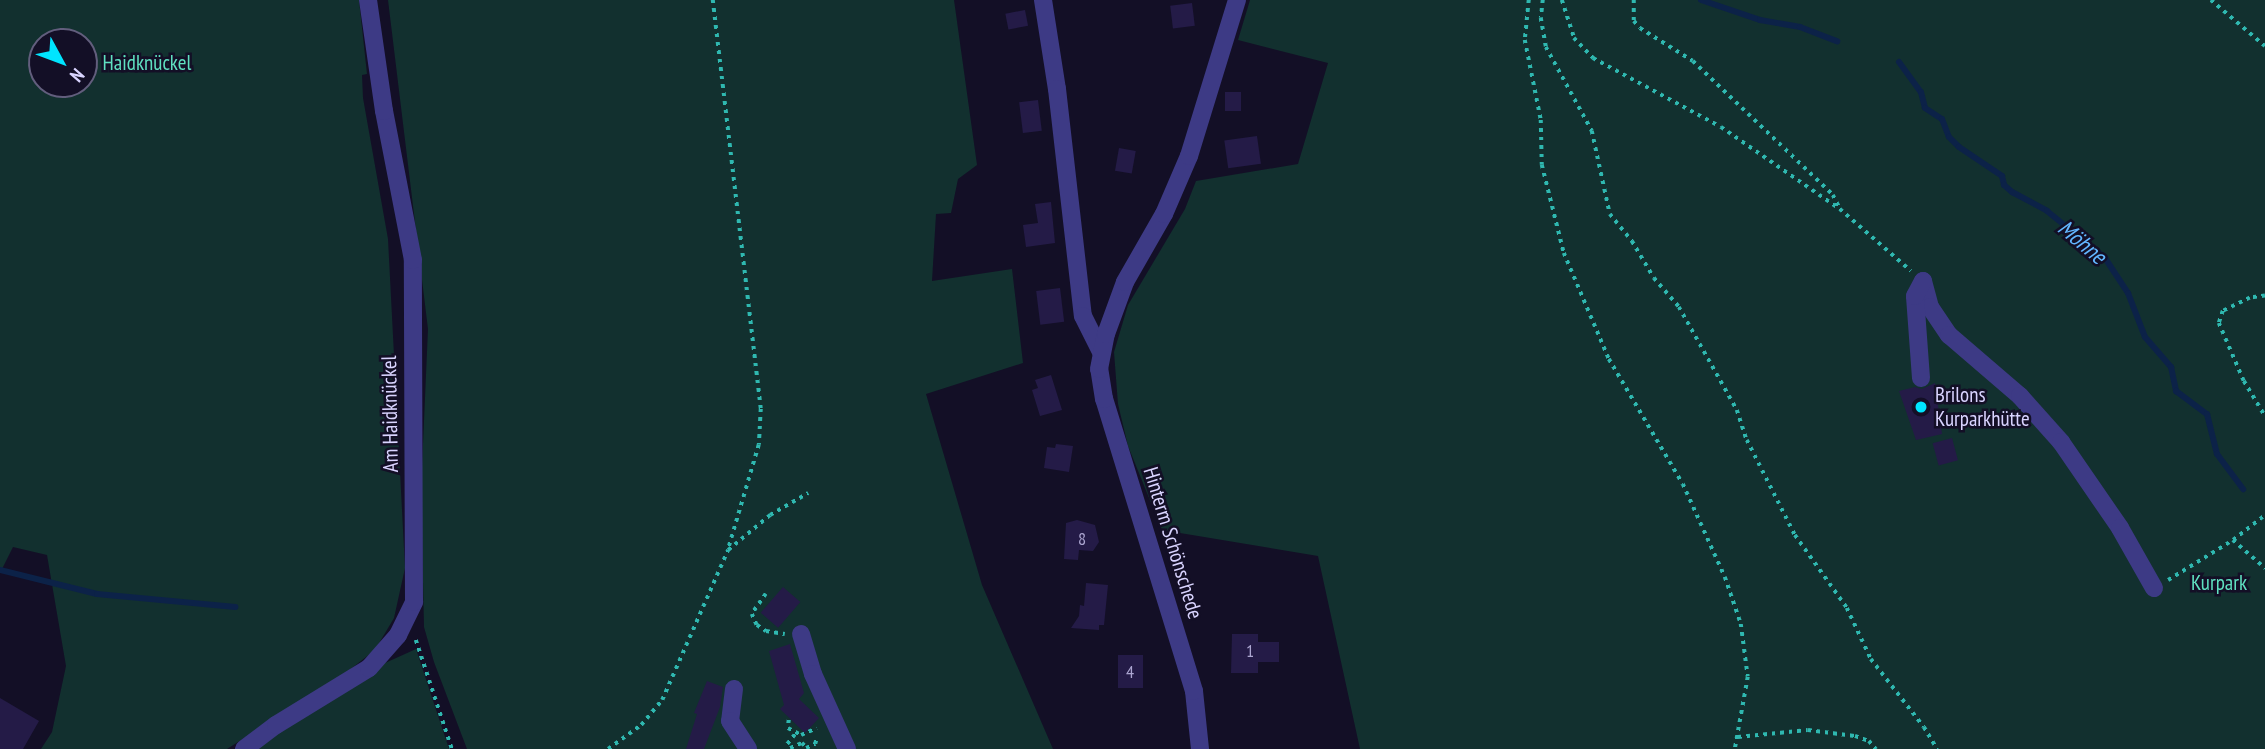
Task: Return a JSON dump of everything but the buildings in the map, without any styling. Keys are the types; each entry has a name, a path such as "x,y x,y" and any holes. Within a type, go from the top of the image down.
{"street":[{"name":"Am Haidknückel","path":"244,749 276,725 369,668 386,653 408,618 414,602 416,575 411,374 413,268 368,0"},
{"name":"Hinterm Schönschede","path":"1043,0 1057,89 1083,316 1101,352"},
{"name":"Hinterm Schönschede","path":"1200,749 1194,691 1104,399 1099,369 1101,352 1125,282 1164,214 1189,156 1237,0"},
{"path":"1921,378 1915,296 1923,281"},
{"path":"1923,281 1930,307 1944,328 2031,407 2061,442 2120,528 2154,588"},
{"path":"801,634 813,674 848,749"},
{"path":"734,689 730,720 748,749"}],"path":[{"path":"608,749 641,725 662,700 728,550 759,445 761,409 713,0"},
{"path":"1529,0 1525,40 1541,120 1540,151 1545,188 1564,253 1604,346 1683,484 1730,591 1745,640 1748,668 1735,749"},
{"path":"1543,0 1541,18 1546,47 1592,131 1610,214 1632,241 1654,278 1679,307 1737,410 1747,440 1795,535 1847,608 1871,659 1912,711 1937,749"},
{"path":"1562,0 1574,38 1594,58 1721,127 1840,209 1923,281"},
{"path":"1634,0 1634,21 1640,28 1693,61 1833,195 1840,209"},
{"path":"2211,0 2265,46"},
{"path":"2265,296 2250,298 2223,311 2219,323 2244,381 2265,416"},
{"path":"728,550 770,515 808,493"},
{"path":"2154,588 2233,540 2265,516"},
{"path":"2233,540 2265,568"},
{"path":"766,594 752,614 757,625 766,631 801,634"},
{"path":"408,618 452,749"},
{"path":"789,720 788,728 795,734 807,734 832,716"},
{"path":"1738,737 1808,730 1855,736 1869,741 1876,749"},
{"path":"788,746 795,734"},
{"path":"788,746 802,743 805,748 815,744 816,740"}],"green space":[{"name":"Haidknückel","path":"0,0 359,0 367,74 362,75 363,98 388,239 405,568 394,618 375,650 343,675 227,749 41,749 52,732 66,666 47,555 13,547 0,573"},
{"path":"388,0 954,0 977,165 958,179 951,213 936,214 932,281 1012,269 1023,363 926,394 982,585 1053,749 467,749 434,662 424,627 421,490 428,329"},
{"name":"Kurpark","path":"1250,0 2265,0 2265,749 1360,749 1318,556 1162,530 1128,446 1118,404 1114,352 1128,305 1185,209 1196,181 1298,164 1328,63 1238,40"},
{"path":"416,649 449,749 257,749 290,722 374,668"}],"waterway":[{"name":"Möhne","path":"1701,0 1760,20 1800,27 1837,41"},
{"name":"Möhne","path":"1899,62 1921,92 1925,108 1942,119 1949,137 1959,147 2002,176 2004,185 2012,192 2047,211 2105,258 2128,293 2145,337 2171,367 2176,391 2207,414 2217,454 2243,489"},
{"path":"0,570 97,594 235,607"}],"place":[{"name":"Brilons Kurparkhütte","path":"1921,407"}]}
